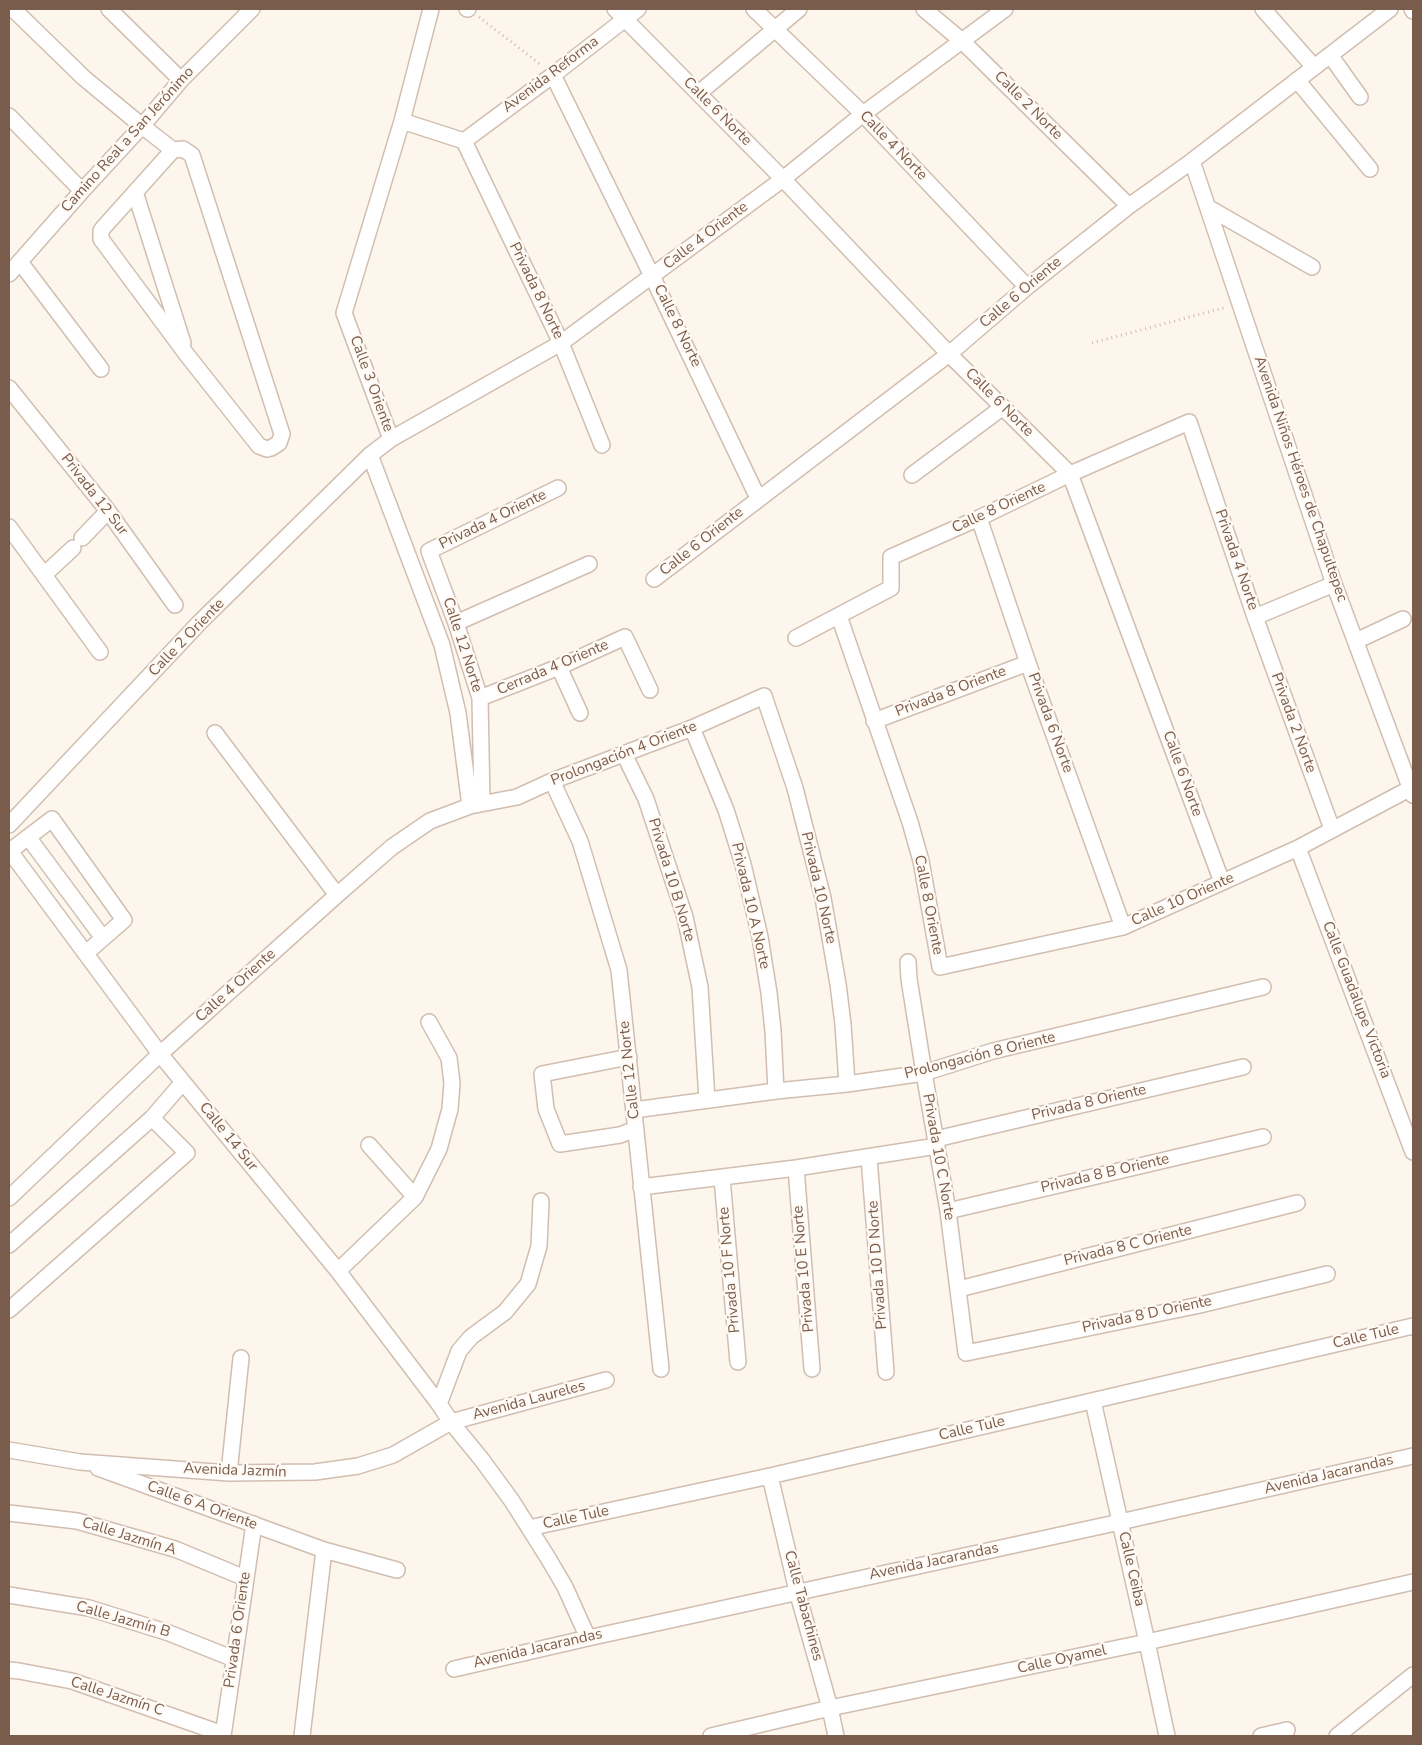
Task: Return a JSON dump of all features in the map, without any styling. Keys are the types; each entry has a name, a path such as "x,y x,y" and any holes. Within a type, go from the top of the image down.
{"street":[{"path":"13,9 84,78 142,126 173,150 183,150 192,155 282,434 279,443 271,448 267,449 258,446 187,355 101,239 104,228 173,150"},
{"path":"110,9 181,80"},
{"name":"Camino Real a San Jerónimo","path":"9,274 181,80 252,9"},
{"name":"Calle 3 Oriente","path":"430,9 402,121 344,312 391,439 370,455 442,645 476,804"},
{"name":"Avenida Reforma","path":"464,141 553,75 620,14 638,9"},
{"name":"Calle 4 Norte","path":"754,9 776,28 863,114 1027,287"},
{"path":"699,93 799,9"},
{"name":"Calle 2 Norte","path":"924,9 962,41 1129,206"},
{"name":"Calle 4 Oriente","path":"391,439 561,342 783,179 863,114 1005,9"},
{"path":"1263,9 1314,67"},
{"name":"Calle 6 Oriente","path":"654,579 949,354 1027,287 1129,206 1192,161 1390,9"},
{"name":"Calle 6 Norte","path":"620,14 783,179 949,354 1070,474 1222,882"},
{"path":"1330,55 1360,97"},
{"name":"Calle 8 Norte","path":"553,75 758,498"},
{"path":"1297,80 1370,169"},
{"path":"9,116 82,191"},
{"path":"402,121 464,141"},
{"name":"Privada 8 Norte","path":"464,141 561,342 602,445"},
{"name":"Avenida Niños Héroes de Chapultepec","path":"1192,161 1334,584 1412,791"},
{"path":"135,192 187,355"},
{"path":"1209,208 1312,268"},
{"path":"20,262 101,369"},
{"name":"Privada 12 Sur","path":"9,388 108,511 175,605"},
{"path":"912,475 1003,407"},
{"name":"Privada 4 Norte","path":"1189,422 1255,617 1334,584"},
{"name":"Calle 8 Oriente","path":"796,638 891,588 890,557 980,518 1070,474 1189,422"},
{"name":"Calle 2 Oriente","path":"9,826 200,622 370,455"},
{"name":"Privada 4 Oriente","path":"429,551 558,488"},
{"path":"44,575 108,511"},
{"name":"Privada 6 Norte","path":"980,518 1028,663 1123,927"},
{"path":"9,527 100,652"},
{"name":"Calle 12 Norte","path":"429,551 456,623 480,698 476,804"},
{"path":"456,623 589,564"},
{"name":"Calle 8 Oriente","path":"839,616 910,822 921,861 940,967"},
{"name":"Privada 2 Norte","path":"1255,617 1332,829"},
{"path":"1356,642 1403,619"},
{"name":"Cerrada 4 Oriente","path":"480,698 559,667 625,637 650,690"},
{"name":"Privada 8 Oriente","path":"874,722 1028,663"},
{"path":"559,667 580,713"},
{"name":"Prolongación 4 Oriente","path":"476,804 517,797 552,781 692,728 764,696"},
{"name":"Privada 10 Norte","path":"764,696 795,788 823,898 838,984 847,1084"},
{"name":"Privada 10 A Norte","path":"692,728 726,810 745,873 760,937 773,1031 776,1091"},
{"path":"215,733 337,895"},
{"name":"Privada 10 B Norte","path":"624,754 646,799 685,917 700,987 707,1100"},
{"name":"Calle 12 Norte","path":"552,781 580,841 619,970 661,1369"},
{"name":"Calle 10 Oriente","path":"940,967 1123,927 1298,848 1332,829 1412,791"},
{"name":"Calle 4 Oriente","path":"9,1198 160,1054 392,847 430,822 476,804"},
{"path":"9,850 52,819 124,920 86,953"},
{"path":"28,837 102,938"},
{"name":"Calle Guadalupe Victoria","path":"1298,848 1413,1152"},
{"name":"Calle 14 Sur","path":"9,850 160,1054 338,1271 451,1422 482,1460 529,1528 565,1587 588,1638"},
{"name":"Privada 10 C Norte","path":"908,962 924,1072 948,1212 966,1353"},
{"name":"Prolongación 8 Oriente","path":"634,1110 776,1091 847,1084 924,1072 993,1051 1263,987"},
{"path":"338,1271 414,1196 439,1149 450,1109 452,1083 449,1058 429,1022"},
{"path":"629,1057 542,1074 546,1109 560,1144 620,1135 636,1129"},
{"name":"Privada 8 Oriente","path":"936,1142 1243,1067"},
{"path":"9,1245 152,1118 184,1082"},
{"path":"9,1310 187,1153 152,1118"},
{"name":"Privada 8 B Oriente","path":"948,1212 1263,1138"},
{"path":"642,1186 722,1178 869,1158 936,1142"},
{"path":"369,1145 414,1196"},
{"name":"Privada 10 D Norte","path":"869,1158 886,1372"},
{"name":"Privada 10 E Norte","path":"796,1168 812,1369"},
{"name":"Privada 10 F Norte","path":"722,1178 738,1362"},
{"path":"439,1404 459,1351 471,1337 505,1312 528,1284 539,1246 541,1201"},
{"name":"Privada 8 C Oriente","path":"959,1289 1297,1202"},
{"name":"Privada 8 D Oriente","path":"966,1353 1200,1304 1327,1274"},
{"name":"Calle Tule","path":"529,1528 770,1476 1413,1326"},
{"path":"229,1473 241,1358"},
{"name":"Avenida Laureles","path":"451,1422 606,1380"},
{"name":"Calle Ceiba","path":"1093,1401 1148,1642 1166,1736"},
{"name":"Avenida Jazmín","path":"9,1450 80,1462 229,1473 315,1472 358,1466 393,1455 451,1422"},
{"name":"Avenida Jacarandas","path":"454,1669 797,1591 1120,1522 1413,1456"},
{"name":"Calle 6 A Oriente","path":"80,1462 324,1550 397,1570"},
{"name":"Calle Tabachines","path":"770,1476 797,1591 836,1736"},
{"name":"Calle Jazmín A","path":"9,1513 77,1521 174,1549 245,1578"},
{"name":"Privada 6 Oriente","path":"223,1735 254,1524"},
{"path":"302,1736 324,1550"},
{"name":"Calle Oyamel","path":"711,1736 830,1708 1148,1642 1413,1582"},
{"name":"Calle Jazmín B","path":"9,1595 89,1608 169,1633 234,1659"},
{"name":"Calle Jazmín C","path":"9,1670 19,1670 72,1681 223,1735"},
{"path":"1338,1736 1413,1675"},
{"path":"1261,1736 1288,1730"}],"path":[{"path":"468,9 553,75"},
{"path":"1092,343 1241,304"}]}
